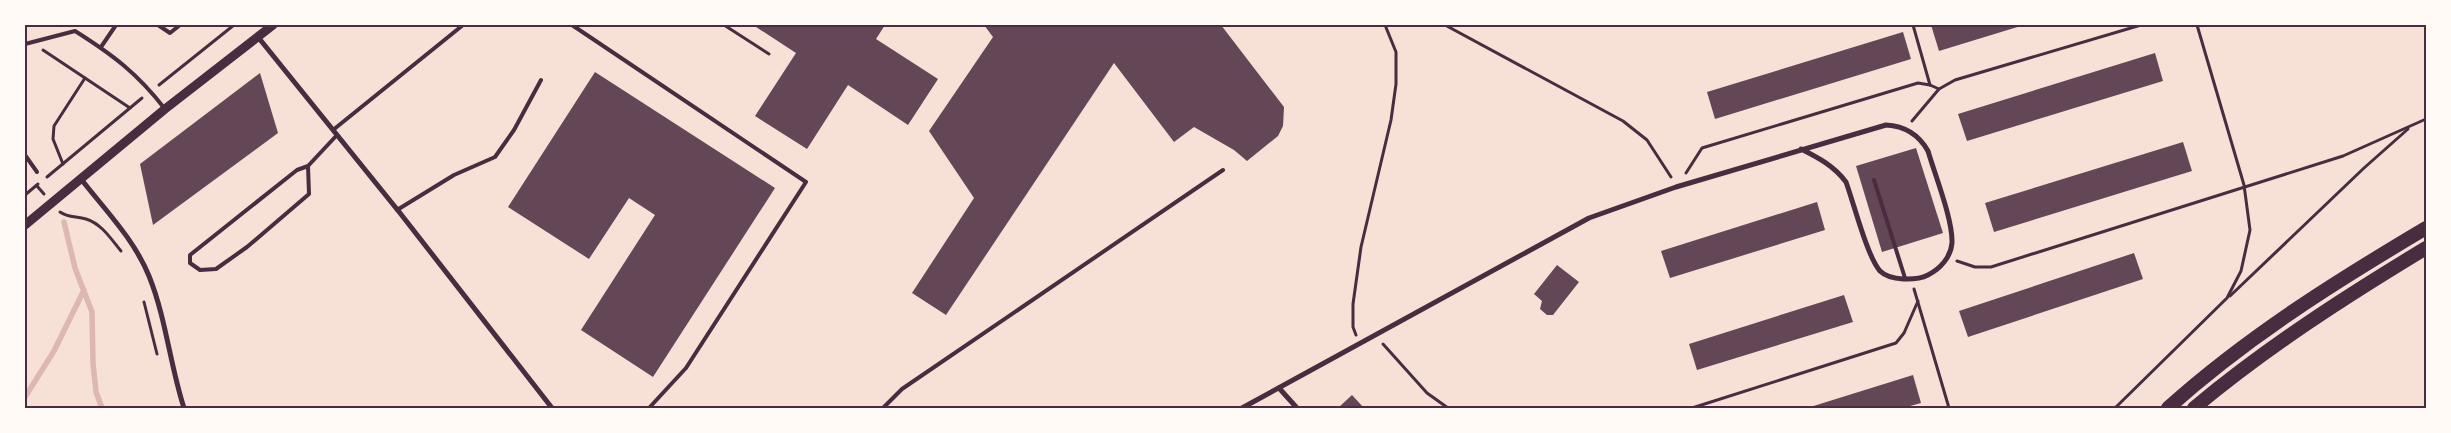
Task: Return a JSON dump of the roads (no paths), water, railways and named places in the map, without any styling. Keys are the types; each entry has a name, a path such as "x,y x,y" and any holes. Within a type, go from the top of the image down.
{"highway":[{"path":"2168,408 2234,352 2288,313 2426,228"},
{"path":"2194,408 2290,334 2426,248"}],"street":[{"path":"25,225 165,108 257,36 274,25"},
{"path":"257,36 494,332 552,408"},
{"path":"1242,408 1589,218 1676,187 1802,149 1886,125 1899,126 1906,130 1923,142 1928,151 1951,229 1952,244 1948,258 1926,276 1895,278 1882,272 1873,261 1846,182 1839,172 1826,162 1802,149"},
{"path":"81,179 130,240 146,270 155,294 184,408"},
{"path":"1279,388 1297,408"}],"lane":[{"path":"101,47 116,25"},
{"path":"158,25 170,33 180,25"},
{"path":"333,130 462,25"},
{"path":"572,25 806,182 686,368 649,408"},
{"path":"25,44 75,31 126,65 165,108"},
{"path":"397,210 454,175 495,157 514,130 541,80"},
{"path":"308,166 309,194 247,247 216,269 200,270 190,264 190,255 297,170 308,166 337,135"},
{"path":"25,154 38,172"},
{"path":"883,408 902,389 1223,170"},
{"path":"1874,180 1908,278"}],"waterway":[{"path":"64,222 75,268 92,312 93,363 96,392 102,408"},
{"path":"25,397 54,351 84,290"}]}
